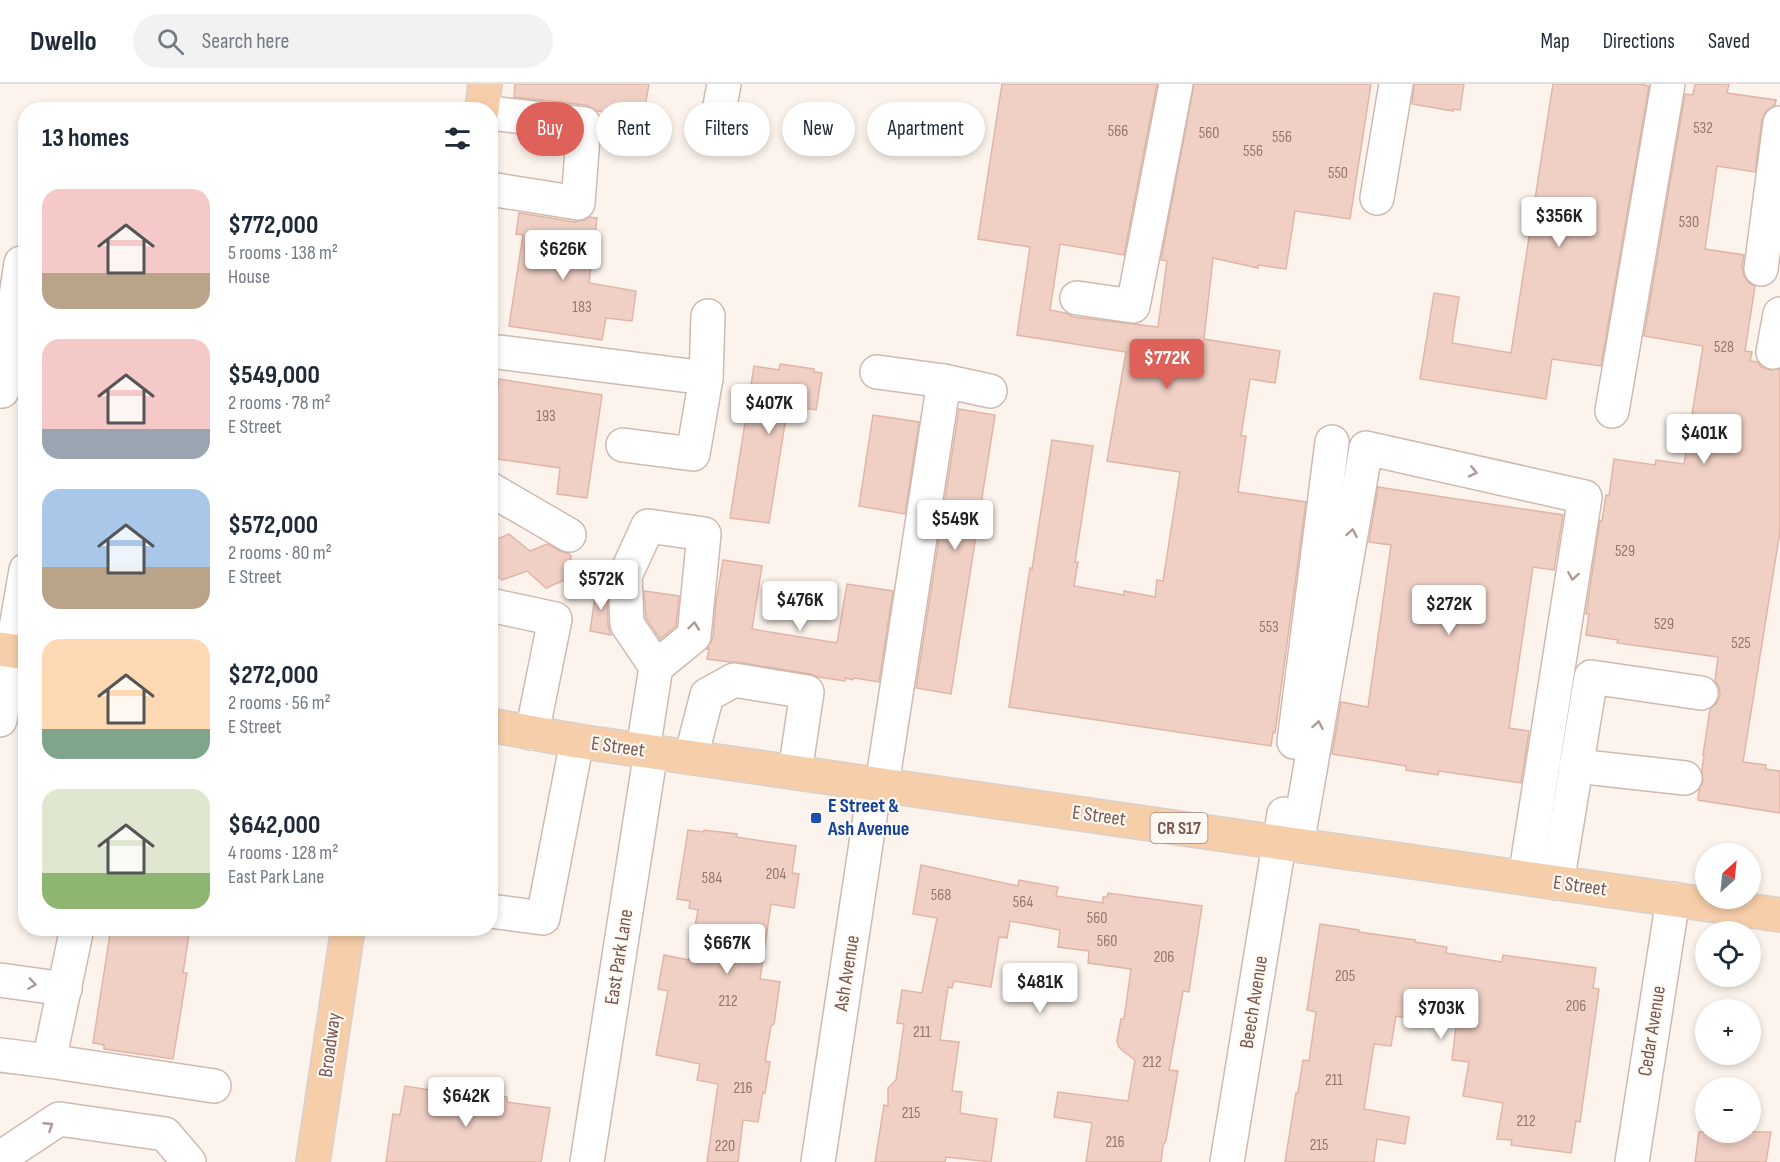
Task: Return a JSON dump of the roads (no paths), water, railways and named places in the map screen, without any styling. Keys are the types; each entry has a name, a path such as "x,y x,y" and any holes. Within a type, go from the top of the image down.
{"main road":[{"path":"483,102 485,84"},
{"name":"E Street","path":"498,727 577,741 1780,915"},
{"name":"Broadway","path":"313,1162 347,936"}],"street":[{"path":"1077,298 1133,306 1176,84"},
{"path":"1377,198 1396,84"},
{"path":"1612,411 1668,84"},
{"path":"498,114 584,124 578,203 498,190"},
{"path":"1761,269 1780,123"},
{"path":"2,391 16,262"},
{"path":"1773,352 1780,314"},
{"path":"623,445 693,454 706,378 708,316"},
{"path":"498,352 706,378"},
{"path":"877,372 944,381 990,391"},
{"name":"Ash Avenue","path":"818,1162 944,381"},
{"path":"1289,844 1332,442"},
{"path":"1289,844 1366,448 1585,497 1525,878"},
{"path":"498,494 569,535"},
{"path":"498,607 555,619 532,733"},
{"path":"0,720 18,616"},
{"name":"East Park Lane","path":"587,1162 647,751 656,667"},
{"path":"1557,883 1591,676 1701,693"},
{"path":"691,757 707,695 734,680 807,692 795,772"},
{"path":"498,912 543,918 577,741"},
{"path":"1576,766 1685,778"},
{"name":"Beech Avenue","path":"1227,1162 1289,844"},
{"name":"Cedar Avenue","path":"1632,1162 1673,899"},
{"path":"50,1061 75,936"},
{"path":"0,980 65,989"},
{"path":"0,1055 214,1086"},
{"path":"0,1158 59,1119 165,1134 189,1162"}],"place":[{"name":"E Street & Ash Avenue","path":"816,818"}]}
